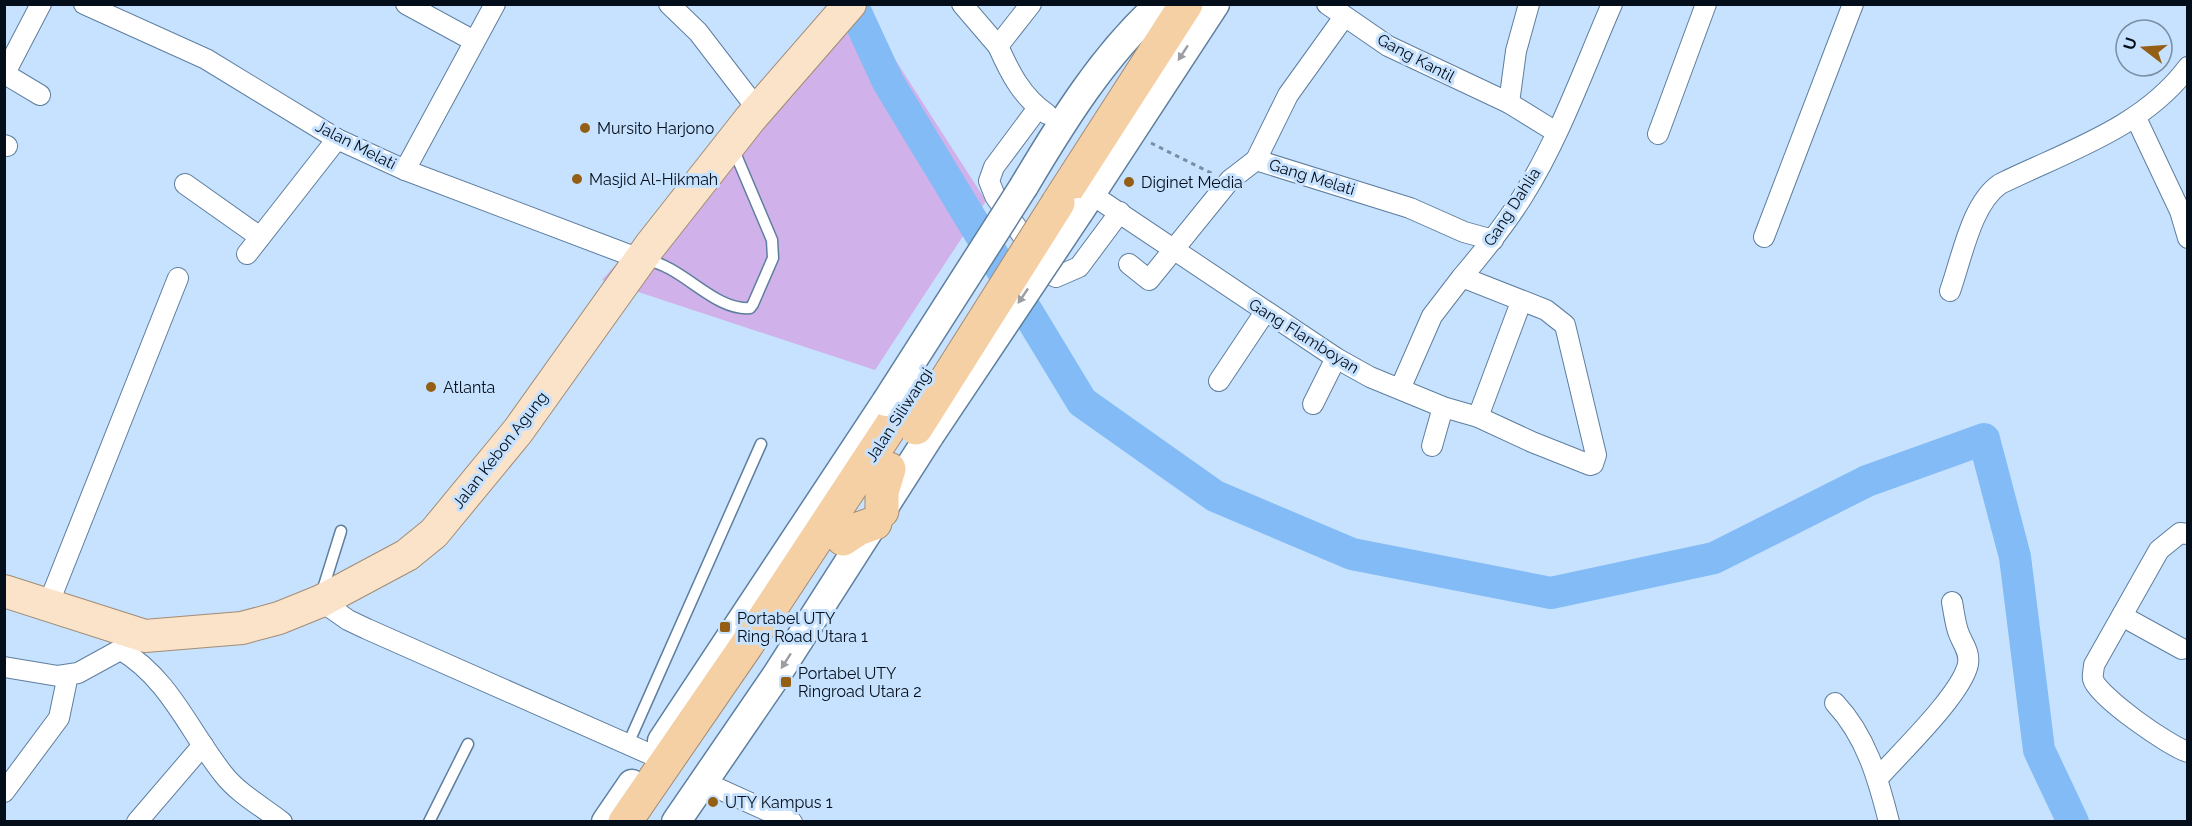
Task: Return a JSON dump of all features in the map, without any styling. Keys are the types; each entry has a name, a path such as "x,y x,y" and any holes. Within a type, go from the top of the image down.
{"highway":[{"name":"Jalan Siliwangi","path":"1059,198 1166,4"},
{"name":"Jalan Siliwangi","path":"625,822 845,482 907,420 1059,198 1186,4"},
{"name":"Jalan Siliwangi","path":"652,822 889,469 907,420"},
{"path":"843,539 878,517 889,469"}],"main road":[{"name":"Jalan Kebon Agung","path":"4,591 48,605 133,643 242,628 279,618 321,601 407,555 434,533 518,431 640,259 758,110 850,4"}],"street":[{"path":"40,95 5,74 41,4"},
{"name":"Jalan Melati","path":"84,4 206,59 337,139 405,170 640,259"},
{"path":"406,4 474,41"},
{"path":"405,170 495,4"},
{"path":"669,4 698,32 758,110"},
{"path":"962,4 998,46 1026,98 1061,124"},
{"path":"998,46 1031,4"},
{"path":"1059,198 1061,124 1138,23 1160,4"},
{"path":"1059,198 1134,129 1215,4"},
{"name":"Gang Kantil","path":"1327,4 1388,46 1509,104 1556,132"},
{"path":"1509,104 1516,51 1529,4"},
{"name":"Gang Dahlia","path":"1400,388 1432,316 1494,240 1524,195 1556,132 1612,4"},
{"path":"1658,134 1706,4"},
{"path":"1764,237 1853,4"},
{"name":"Gang Melati","path":"1344,16 1288,95 1256,160 1410,208 1464,232 1494,240"},
{"path":"1950,291 1979,206 1988,192 2136,118 2175,84 2187,67"},
{"path":"1038,108 994,167 989,181 995,196 1049,274 1056,277 1079,267 1120,212"},
{"path":"2136,118 2183,209 2187,238"},
{"path":"247,254 337,139"},
{"path":"1129,264 1149,280 1230,180 1256,160"},
{"path":"185,184 260,237"},
{"name":"Gang Flamboyan","path":"1059,198 1120,212 1174,251 1336,358 1443,407 1478,417 1590,465 1596,455 1565,325 1546,310 1521,302"},
{"path":"1462,277 1521,302 1478,417"},
{"path":"48,605 178,278"},
{"path":"1219,381 1265,312"},
{"path":"1313,404 1336,358"},
{"path":"1432,446 1443,407"},
{"path":"676,822 705,782 878,517 907,420"},
{"path":"606,822 640,749 845,482"},
{"path":"2187,534 2180,533 2159,550 2094,665 2093,679 2109,701 2187,752"},
{"path":"321,601 348,620 367,629 640,749"},
{"path":"1878,778 1942,706 1961,679 1968,664 1968,653 1959,636 1952,602"},
{"path":"2122,616 2182,650"},
{"path":"4,667 68,675 86,671 133,643 135,658 166,690 232,784 282,822"},
{"path":"4,792 59,718 68,675"},
{"path":"1835,703 1850,719 1878,778 1888,822"},
{"path":"137,822 203,745"},
{"path":"705,782 792,822"}],"lane":[{"path":"640,259 659,262 731,307 750,308 773,258 772,240 731,144"},
{"path":"640,749 761,444"},
{"path":"321,601 321,588 341,531"},
{"path":"429,822 468,744"}],"path":[{"path":"1134,129 1153,144 1193,166 1230,180"}],"shaded area":[{"path":"850,5 860,5 986,201 875,370 602,280"}],"waterway":[{"path":"852,4 888,82 1082,402 1215,496 1352,554 1551,593 1714,558 1867,481 1984,439 2015,557 2039,750 2073,822"}],"place":[{"name":"Mursito Harjono","path":"585,128"},
{"name":"Masjid Al-Hikmah","path":"577,179"},
{"name":"Diginet Media","path":"1129,182"},
{"name":"Atlanta","path":"431,387"},
{"name":"Portabel UTY Ring Road Utara 1","path":"725,627"},
{"name":"Portabel UTY Ringroad Utara 2","path":"786,682"},
{"name":"UTY Kampus 1","path":"713,802"}]}
